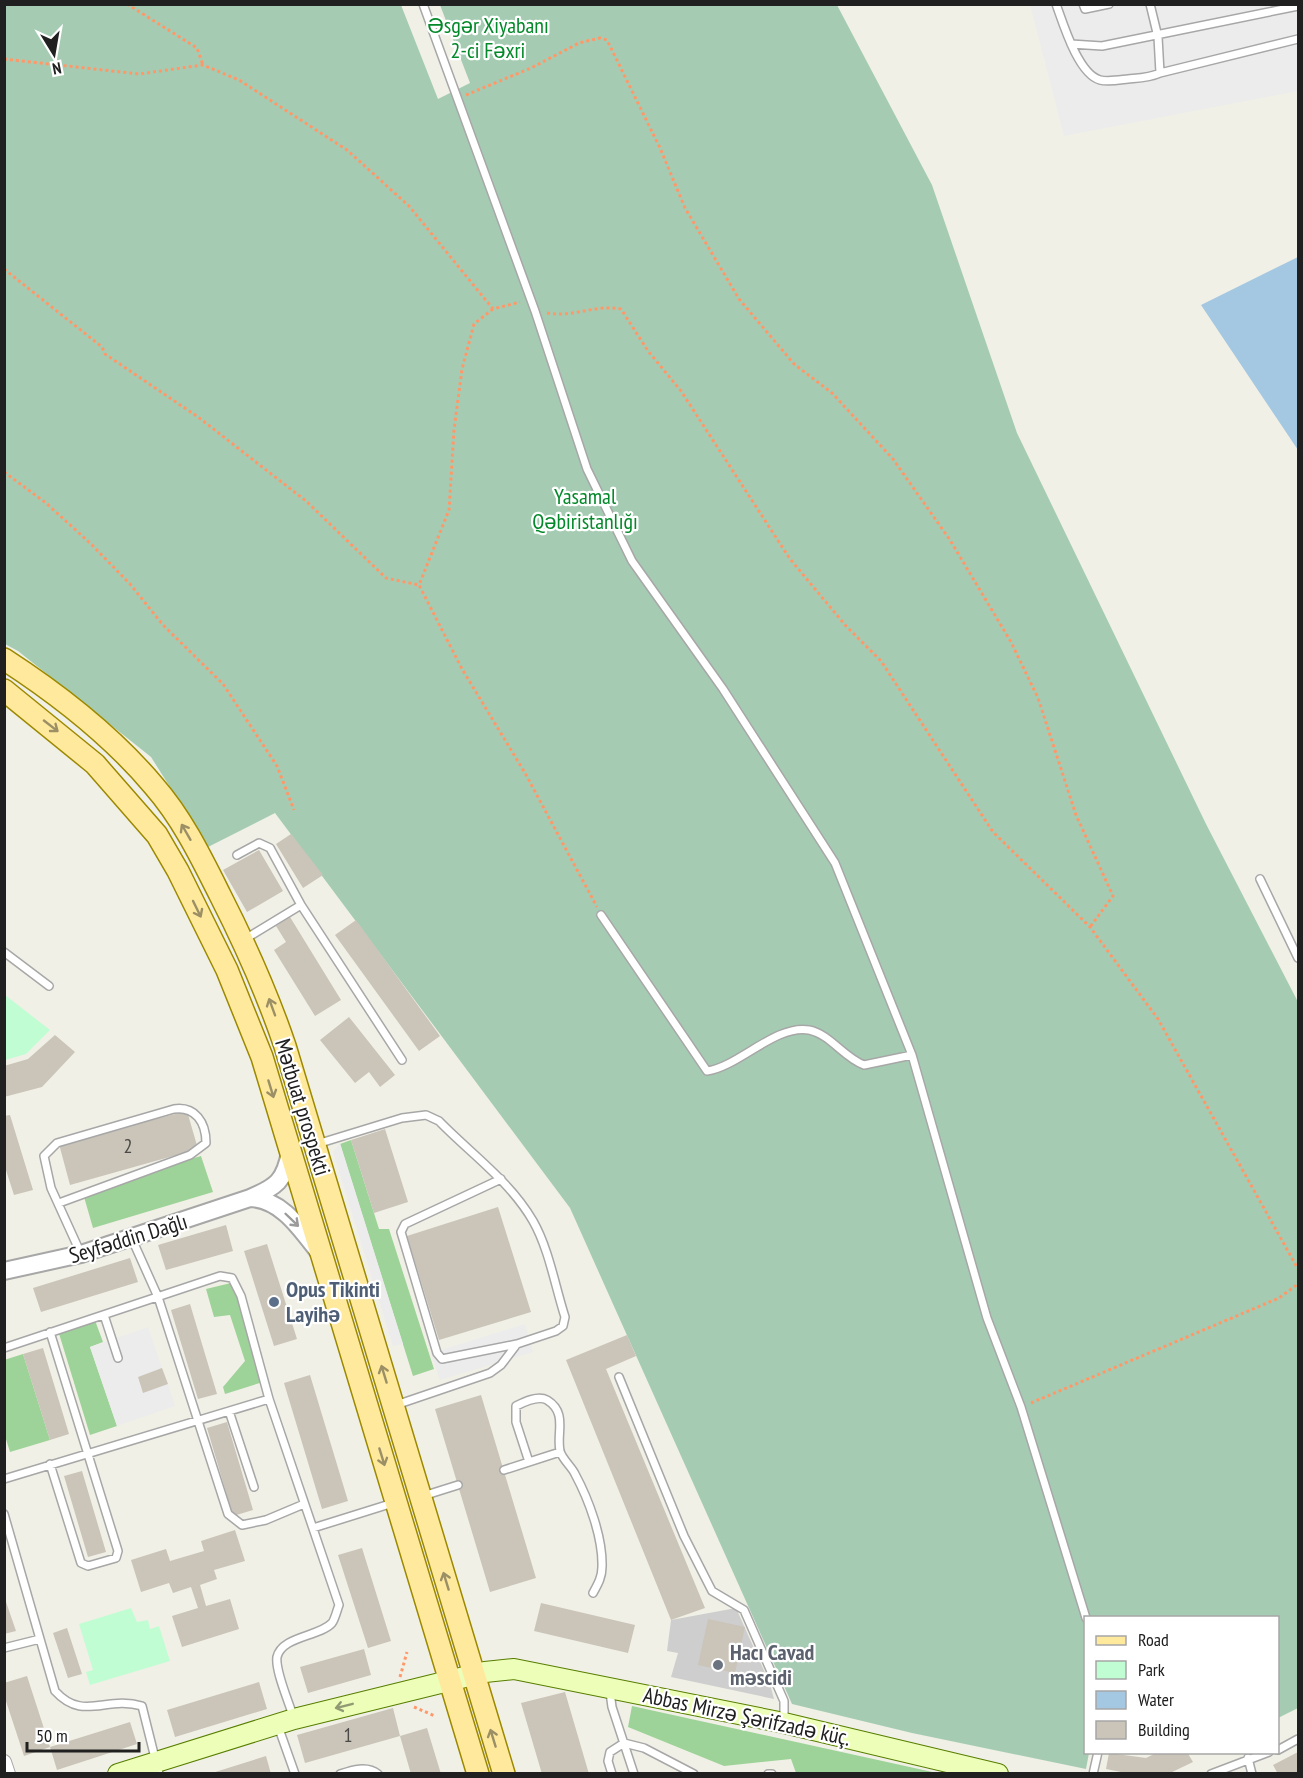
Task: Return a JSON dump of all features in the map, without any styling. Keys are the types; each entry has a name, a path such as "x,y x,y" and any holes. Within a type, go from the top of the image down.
{"main road":[{"name":"Mətbuat prospekti","path":"4,659 113,743 155,787 178,817 243,940 270,1001 464,1636 484,1673 482,1702 504,1773"},
{"name":"Mətbuat prospekti","path":"4,690 94,764 119,789 157,835 178,871 246,1014 323,1258 478,1773"},
{"name":"Abbas Mirzə Şərifzadə küç.","path":"118,1773 158,1768 286,1721 484,1673 525,1670 784,1723 972,1770 998,1773"}],"street":[{"name":"Seyfəddin Dağlı","path":"4,1271 81,1254 132,1239 267,1191 281,1180 286,1172 290,1151"},
{"path":"250,1198 268,1201 283,1211 300,1227 323,1258"},
{"path":"4,1762 8,1773"}],"lane":[{"path":"423,4 531,299 587,469 632,561 723,689 835,863 912,1056 987,1318 1021,1407 1086,1616"},
{"path":"1056,4 1071,44 1085,69 1098,80 1146,78 1299,39"},
{"path":"1083,4 1085,9 1109,4"},
{"path":"1150,4 1158,37 1160,73"},
{"path":"1071,44 1102,46 1158,37 1299,6"},
{"path":"237,855 259,843 266,843 301,905 402,1060"},
{"path":"1260,879 1299,958"},
{"path":"243,940 301,905"},
{"path":"601,915 707,1071 768,1041 805,1030 816,1032 864,1065 912,1056"},
{"path":"4,952 49,986"},
{"path":"59,1203 190,1155 206,1143 206,1136 199,1118 193,1110 174,1109 57,1143 44,1156 51,1188 81,1254"},
{"path":"315,1145 402,1118 426,1114 439,1120 501,1179 534,1223 565,1317 563,1326 556,1331 517,1344 442,1359 437,1353 401,1232 405,1224 501,1179"},
{"path":"132,1239 158,1297 228,1514 233,1521 242,1525 266,1520 304,1504"},
{"path":"4,1348 220,1276 232,1278 241,1296 269,1399 339,1605 332,1622 320,1631 282,1647 277,1656 295,1773"},
{"path":"104,1315 118,1358"},
{"path":"50,1332 118,1551 116,1558 88,1566 81,1563 50,1464"},
{"path":"394,1406 490,1373 501,1365 517,1344"},
{"path":"619,1377 680,1527 712,1591 744,1610 753,1627 784,1701 784,1723"},
{"path":"530,1462 514,1414 516,1406 541,1398 548,1401 558,1413 561,1423 560,1452 579,1482 597,1536 602,1566 601,1579 593,1593"},
{"path":"4,1479 196,1419 269,1399"},
{"path":"229,1411 254,1487"},
{"path":"504,1470 560,1452"},
{"path":"421,1497 458,1485"},
{"path":"313,1528 396,1502"},
{"path":"4,1514 55,1691 66,1703 77,1707 119,1703 142,1706 158,1768"},
{"path":"4,1648 40,1639"},
{"path":"610,1686 612,1707 634,1773"},
{"path":"1279,1749 1299,1739"},
{"path":"612,1773 608,1761 610,1752 624,1743 644,1748 694,1773"},
{"path":"1093,1773 1098,1754"},
{"path":"1211,1773 1262,1754"},
{"path":"1248,1758 1252,1773"},
{"path":"340,1773 359,1769 375,1770 378,1773"}],"path":[{"path":"127,4 197,48 203,65"},
{"path":"457,98 531,68 579,43 600,38 607,40 660,148 685,208 739,299 794,364 832,393 893,459 950,540 1011,642 1038,698 1076,815 1113,896 1090,927"},
{"path":"4,59 140,74 203,65 238,80 347,150 409,206 493,309"},
{"path":"4,269 102,347 105,354 198,417 306,501 386,578 419,585"},
{"path":"531,299 493,309 474,324 462,369 454,430 449,510 419,585 462,669 525,773 601,915"},
{"path":"535,311 564,316 606,306 621,309 648,351 681,391 790,559 846,626 881,661 993,832 1090,927 1158,1019 1299,1269"},
{"path":"4,472 45,503 91,544 130,584 163,625 223,684 277,766 294,810"},
{"path":"1021,1407 1279,1298 1299,1284"},
{"path":"407,1652 401,1692 435,1716"}],"shaded area":[{"path":"1030,5 1298,5 1298,91 1064,136"},
{"path":"340,1143 403,1344 393,1346 333,1152"},
{"path":"525,1324 533,1352 440,1380 431,1353"},
{"path":"148,1327 162,1368 138,1377 143,1393 168,1384 175,1406 117,1426 90,1347"},
{"name":"Hacı Cavad məscidi","path":"736,1608 770,1684 774,1699 671,1677 678,1653 667,1651 671,1620"}],"green space":[{"name":"Yasamal Qəbiristanlığı","path":"4,5 401,5 438,99 470,83 440,5 837,5 932,185 1017,433 1206,824 1298,1002 1298,1708 1279,1718 1279,1616 1084,1616 1084,1754 1089,1754 1086,1769 912,1733 792,1704 570,1208 275,813 208,847 151,757 18,651 5,644"},
{"path":"5,995 50,1030 26,1054 5,1060"},
{"path":"351,1140 379,1229 389,1229 434,1369 413,1376 340,1144"},
{"path":"201,1156 213,1192 93,1228 82,1190"},
{"path":"235,1282 266,1381 225,1394 223,1387 245,1361 230,1315 214,1317 206,1289"},
{"path":"93,1315 103,1342 90,1347 117,1426 90,1435 57,1327"},
{"path":"23,1354 50,1440 10,1452 5,1436 4,1360"},
{"path":"131,1608 137,1622 148,1620 150,1629 159,1626 170,1661 90,1685 86,1672 93,1670 79,1624"},
{"path":"632,1706 937,1773 796,1773 791,1759 724,1766 628,1727"}],"water":[{"path":"1298,257 1298,450 1201,305"}],"building":[{"path":"291,834 323,875 303,888 276,844"},
{"path":"259,850 283,891 247,912 223,870"},
{"path":"290,917 341,1000 315,1016 274,950 286,942 276,926"},
{"path":"356,920 440,1036 419,1051 335,935"},
{"path":"349,1017 395,1075 380,1087 369,1072 355,1083 320,1040"},
{"path":"55,1035 75,1052 42,1087 4,1097 4,1066 28,1059"},
{"path":"187,1111 198,1149 70,1185 59,1144"},
{"path":"10,1115 33,1190 14,1195 4,1164 4,1116"},
{"path":"385,1129 408,1202 374,1213 351,1140"},
{"path":"498,1207 531,1312 439,1340 407,1236"},
{"path":"226,1225 233,1251 166,1270 158,1245"},
{"path":"267,1244 297,1339 274,1346 244,1251"},
{"path":"130,1258 138,1282 41,1312 33,1288"},
{"path":"190,1304 217,1394 198,1399 171,1310"},
{"path":"627,1335 636,1356 606,1369 705,1608 671,1620 566,1360"},
{"path":"43,1348 69,1434 50,1440 23,1354"},
{"path":"162,1368 168,1384 143,1393 138,1377"},
{"path":"310,1375 348,1501 322,1509 284,1383"},
{"path":"481,1395 536,1578 490,1592 435,1409"},
{"path":"227,1422 253,1510 233,1516 207,1428"},
{"path":"82,1471 106,1552 88,1557 64,1476"},
{"path":"235,1530 245,1561 214,1570 217,1579 200,1585 206,1606 230,1599 239,1629 182,1647 172,1616 198,1608 191,1587 173,1593 169,1583 141,1592 131,1560 166,1549 170,1561 204,1551 201,1541"},
{"path":"362,1548 391,1641 368,1648 338,1555"},
{"path":"4,1596 16,1631 4,1634"},
{"path":"541,1603 635,1625 628,1653 534,1631"},
{"path":"708,1619 745,1627 735,1673 698,1665"},
{"path":"67,1628 82,1674 68,1678 53,1633"},
{"path":"364,1649 371,1675 308,1693 300,1667"},
{"path":"27,1676 50,1747 24,1756 4,1695 4,1683"},
{"path":"259,1682 267,1709 175,1737 167,1710"},
{"path":"565,1692 589,1774 542,1774 521,1703"},
{"path":"393,1708 400,1736 305,1763 297,1735"},
{"path":"130,1722 137,1744 57,1770 50,1747"},
{"path":"427,1728 441,1774 411,1774 400,1736"},
{"path":"1298,1752 1298,1774 1278,1774 1273,1765"},
{"path":"1109,1754 1146,1758 1154,1754 1188,1754 1193,1762 1168,1774 1131,1774 1106,1769"},
{"path":"266,1756 271,1774 212,1774 212,1773"}],"place":[{"name":"Opus Tikinti Layihə","path":"274,1302"},
{"name":"Hacı Cavad məscidi","path":"718,1665"}],"park label":[{"name":"Əsgər Xiyabanı 2-ci Fəxri","path":"488,38"}]}
